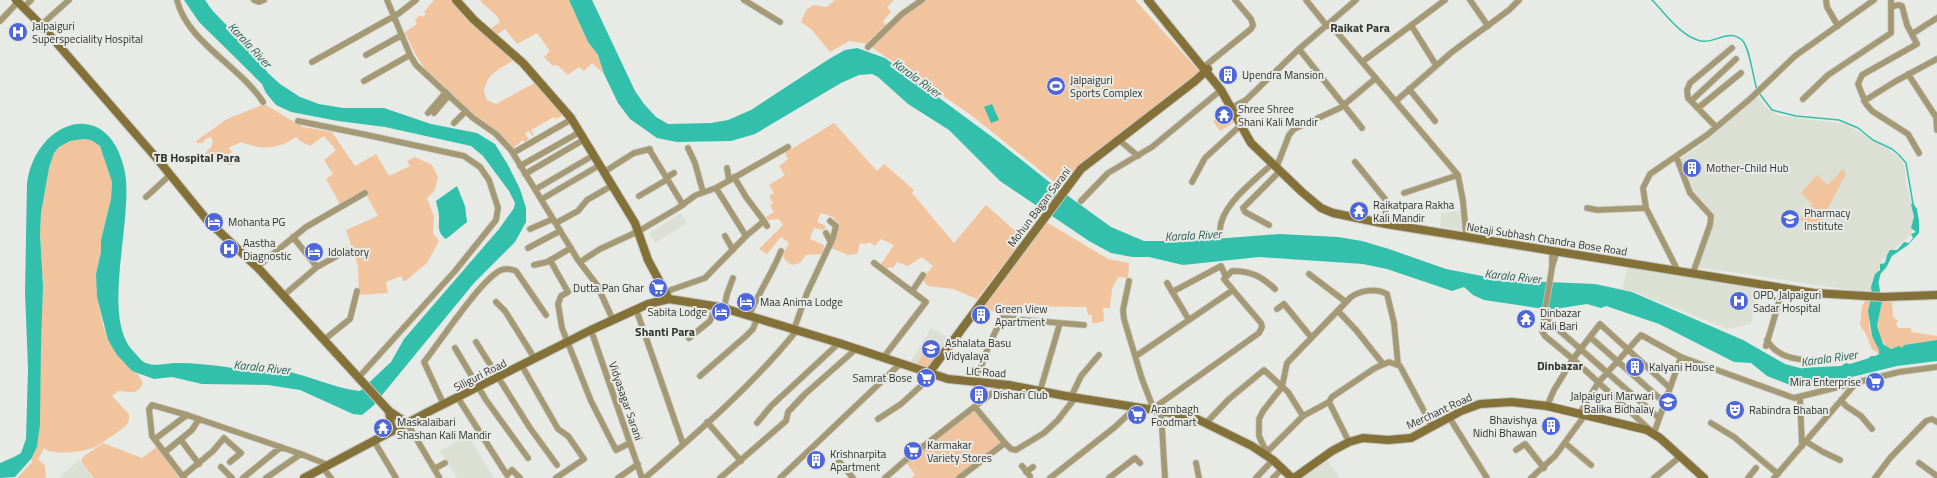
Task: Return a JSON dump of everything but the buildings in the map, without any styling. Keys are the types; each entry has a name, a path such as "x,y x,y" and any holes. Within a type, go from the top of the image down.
{"street":[{"path":"0,21 19,3 31,0"},
{"path":"41,25 69,0"},
{"path":"177,0 180,11 198,36 242,76 263,102"},
{"path":"254,0 259,2 264,0"},
{"path":"387,0 410,55 420,69 466,111 496,134 512,152 571,248 601,292 613,320"},
{"path":"312,62 394,16 416,0"},
{"path":"456,0 474,20 524,63 572,119 613,185 639,231 642,247 667,296 702,280 746,236 765,224 732,178 727,168"},
{"path":"744,0 780,22"},
{"path":"868,47 902,14 922,0"},
{"name":"Netaji Subhash Chandra Bose Road","path":"1148,0 1207,70"},
{"name":"Netaji Subhash Chandra Bose Road","path":"1152,0 1222,90 1253,142 1276,167"},
{"path":"1207,70 1251,29 1253,25 1251,19 1235,0"},
{"path":"1306,0 1396,101 1458,175 1463,201 1466,235"},
{"path":"1234,109 1246,100 1299,49 1356,0"},
{"path":"1362,62 1445,0"},
{"path":"1470,0 1488,26"},
{"path":"1396,101 1436,65 1488,26 1519,0"},
{"path":"1826,0 1827,7 1838,26"},
{"path":"1677,269 1646,208 1644,188 1647,179 1656,170 1716,127 1750,99 1796,56 1874,0"},
{"path":"1803,99 1828,74 1891,33 1891,0"},
{"path":"19,3 41,25 207,220 257,266 325,339 387,409 407,423 439,477"},
{"path":"1892,7 1898,5 1902,6 1905,21 1917,42 1916,44 1862,75 1858,84 1864,101 1872,111 1908,134 1919,153"},
{"path":"1912,34 1937,18"},
{"path":"1411,25 1436,65"},
{"path":"366,55 402,35"},
{"path":"1716,127 1686,94 1688,86 1732,48"},
{"path":"1299,49 1362,128"},
{"path":"364,81 410,55"},
{"path":"1691,101 1736,59"},
{"path":"1864,101 1908,74 1937,60"},
{"name":"Mohun Bagan Sarani","path":"931,374 1066,187 1086,163 1119,140 1207,70"},
{"path":"1698,108 1741,73"},
{"path":"1908,74 1936,114 1937,130"},
{"path":"1269,225 1245,212 1243,208 1276,167 1289,135 1294,129 1344,105 1376,78"},
{"path":"1409,89 1435,121"},
{"path":"1081,201 1108,173 1138,156 1222,90"},
{"path":"431,113 448,94"},
{"name":"Netaji Subhash Chandra Bose Road","path":"1234,109 1251,143 1302,192 1322,208 1333,213 1521,243 1814,293 1883,297 1936,295"},
{"path":"454,124 466,111"},
{"path":"512,152 572,119"},
{"path":"298,122 373,136 464,156 475,162 483,170 497,202 498,214 492,226 361,379"},
{"path":"1192,182 1205,158 1241,125"},
{"path":"520,166 582,136"},
{"path":"525,174 582,136"},
{"path":"1119,140 1138,156"},
{"path":"580,262 600,249 639,231 703,192 716,188 788,147"},
{"path":"688,148 700,170 703,192"},
{"path":"542,199 634,153 650,149 683,205"},
{"path":"536,189 594,155"},
{"path":"1676,156 1690,193 1711,216 1710,225 1694,270"},
{"path":"1356,162 1385,199 1387,204 1386,222"},
{"path":"1220,233 1219,227 1225,212 1276,167"},
{"path":"639,196 674,173"},
{"path":"146,197 170,175"},
{"path":"1404,193 1458,175"},
{"path":"530,229 555,221 578,211 587,200 613,185"},
{"path":"716,188 746,236"},
{"path":"257,266 293,237 319,219 366,193"},
{"path":"1588,208 1597,210 1646,208"},
{"path":"644,478 707,422 774,358 796,330 807,293 831,243 836,226 830,221"},
{"path":"528,248 560,230"},
{"path":"826,233 831,243"},
{"path":"725,236 733,250"},
{"path":"293,237 317,267"},
{"name":"Netaji Subhash Chandra Bose Road","path":"1521,243 1555,250 1815,289 1827,293"},
{"path":"534,265 550,260 571,248"},
{"path":"1555,250 1542,328 1543,334 1652,432 1665,403 1681,357"},
{"path":"284,295 317,267 346,251"},
{"path":"700,376 753,329 753,317 757,296 772,273 781,251"},
{"path":"550,260 568,292 560,298 558,307 566,342 591,401 616,450 630,443"},
{"path":"874,263 928,300 883,358"},
{"path":"1157,410 1158,405 1261,330 1261,323 1224,279 1226,277 1221,266 1172,292"},
{"path":"444,405 424,362 485,282 502,270 514,270 520,275 546,315"},
{"path":"1226,277 1232,271 1247,271 1265,280 1275,289"},
{"path":"1309,274 1346,302"},
{"path":"913,290 923,275"},
{"path":"689,338 710,320 720,307 733,278"},
{"path":"1129,282 1123,310 1127,330 1142,379 1157,410 1165,478"},
{"path":"1167,283 1189,320"},
{"path":"1783,288 1766,343 1774,349 1793,358 1804,361 1824,360"},
{"path":"1136,356 1233,290"},
{"path":"325,339 350,319 357,291"},
{"path":"1269,456 1259,436 1259,419 1263,411 1282,387 1287,363 1346,302 1355,294 1363,291 1378,291 1388,294 1394,323 1398,364 1409,381 1432,426"},
{"name":"LIC Road","path":"667,296 720,307 839,343 948,379 975,383 1008,384 1073,398 1157,410 1195,418 1252,446 1269,456 1291,474"},
{"name":"Siliguri Road","path":"304,478 407,423 499,378 566,342 667,296"},
{"path":"496,302 505,311 535,359"},
{"path":"1278,309 1284,304 1311,337"},
{"path":"636,309 683,444"},
{"path":"1338,311 1356,330 1383,364"},
{"path":"1544,317 1582,348 1659,418"},
{"path":"975,383 989,345 1002,318 1084,325"},
{"path":"1040,391 1060,323"},
{"path":"1547,406 1554,390 1573,360 1600,324 1670,388"},
{"name":"Vidyasagar Sarani","path":"591,330 630,443 644,478"},
{"path":"1531,478 1544,468 1565,443 1598,383 1641,335 1681,357 1722,374 1770,392 1794,398 1800,398 1911,370 1937,367"},
{"path":"1590,337 1665,403"},
{"path":"476,342 530,428 557,465"},
{"path":"757,423 775,403 839,343"},
{"path":"454,348 479,388 528,458"},
{"path":"720,478 786,421 788,412 805,394 856,349"},
{"path":"975,407 1005,443 1011,449 1016,450 1044,433 1058,420 1073,398 1081,376 1099,355"},
{"path":"1256,478 1269,456 1303,416 1329,402 1339,391 1383,364 1389,362 1398,364"},
{"path":"780,478 900,364"},
{"path":"522,366 558,429 568,436 584,459 556,478"},
{"path":"1206,423 1229,399 1264,370 1288,392 1303,416"},
{"path":"878,418 901,404 931,374"},
{"path":"1711,423 1734,437 1776,476 1856,383"},
{"path":"990,384 992,388 991,394"},
{"path":"885,478 991,394 1008,384"},
{"path":"458,398 507,475 512,470 520,478"},
{"path":"1800,398 1803,444"},
{"path":"1841,400 1846,406 1861,416 1872,429"},
{"path":"1329,402 1349,442"},
{"name":"Merchant Road","path":"1291,474 1349,442 1363,438 1388,440 1411,438 1449,417 1480,404 1512,402 1547,406 1652,432 1681,456 1704,478"},
{"path":"230,462 241,453 224,438 213,451 183,477 151,433 152,423 148,409 150,406 155,405 187,415 301,454 325,466 331,478"},
{"path":"1050,478 1115,427 1135,408"},
{"path":"387,409 392,431"},
{"path":"155,439 187,415"},
{"path":"1449,417 1487,478"},
{"path":"165,452 192,430 199,419"},
{"path":"1875,478 1890,458 1926,421 1932,419 1937,422"},
{"path":"707,422 741,461"},
{"path":"181,440 199,464"},
{"path":"374,441 396,478"},
{"path":"959,478 1005,443"},
{"path":"1565,443 1591,466"},
{"path":"1516,450 1526,444 1544,468"},
{"path":"1803,444 1840,460"},
{"path":"243,478 281,447"},
{"path":"266,478 301,454"},
{"path":"1654,478 1681,456"},
{"path":"1108,478 1135,458 1140,463"},
{"path":"839,461 853,478"},
{"path":"434,469 445,463"},
{"path":"1196,463 1199,478"},
{"path":"1919,463 1937,476"},
{"path":"618,478 638,464"},
{"path":"1022,466 1029,476"},
{"path":"221,467 232,478"},
{"path":"1029,476 1033,467"},
{"path":"1748,478 1756,468"},
{"path":"1273,478 1291,474"}],"shaded area":[{"path":"184,0 205,0 212,10 254,54 268,73 280,84 300,97 319,104 343,108 384,108 431,124 477,133 495,144 520,189 526,208 526,222 515,242 474,283 373,406 362,415 353,414 300,390 268,385 202,384 172,377 154,379 132,371 117,355 108,340 97,297 96,274 101,252 101,240 111,199 112,182 100,146 91,140 83,139 70,141 59,147 54,153 49,168 41,213 40,234 43,286 40,424 37,447 31,459 15,477 0,478 0,463 21,453 26,439 28,369 25,292 27,183 33,161 44,144 57,132 72,125 88,124 103,131 115,145 124,168 126,188 126,212 118,292 119,316 124,337 140,359 150,364 190,363 237,368 246,371 273,369 281,370 340,387 360,391 391,362 404,339 499,229 514,208 515,203 509,191 483,156 471,146 385,127 338,121 291,112 276,105 266,93 262,84 199,22"},
{"path":"434,0 452,0 517,59 491,75 485,85 484,92 487,100 496,104 536,82 563,115 556,119 554,117 531,130 534,135 532,136 529,131 525,133 529,140 525,142 523,140 512,149 490,131 424,68 405,32 417,24 415,20 420,15 422,17 426,14 424,12"},
{"path":"480,0 569,0 588,42 598,55 604,74 592,63 584,71 579,67 568,75 557,65 553,66 544,57 550,51 537,33 517,44 505,29 497,35 490,29 500,22 494,13"},
{"path":"569,0 592,0 635,91 656,117 668,124 711,123 728,120 751,110 845,50 857,48 885,58 1111,227 1144,241 1188,241 1280,234 1338,237 1362,241 1389,249 1446,269 1503,280 1595,284 1632,292 1743,340 1785,364 1800,368 1841,366 1846,363 1850,364 1879,354 1879,350 1872,336 1868,311 1872,295 1871,287 1875,274 1880,270 1880,264 1885,263 1890,250 1897,250 1904,242 1909,243 1913,238 1911,234 1916,232 1911,228 1914,217 1911,204 1913,203 1917,209 1919,233 1908,245 1892,256 1886,268 1879,275 1878,280 1882,302 1877,326 1883,344 1891,349 1899,346 1902,348 1904,345 1937,340 1937,361 1897,366 1823,384 1801,387 1790,385 1767,376 1751,363 1734,362 1659,324 1606,306 1601,308 1587,304 1555,309 1537,308 1484,300 1473,295 1464,287 1452,291 1387,269 1363,264 1259,257 1183,265 1149,257 1132,257 1111,253 1089,241 1000,181 949,130 908,104 878,77 872,74 859,75 841,83 755,134 731,141 677,142 657,138 630,119 618,103 604,74 598,55 588,42"},
{"path":"835,0 894,0 887,7 891,12 883,21 886,25 868,44 849,41 830,52 812,30 801,22 806,10 813,5 827,7"},
{"name":"Jalpaiguri Sports Complex","path":"924,0 1135,0 1199,71 1193,78 1088,158 1074,173 1056,182 971,115 870,46 903,15"},
{"path":"1758,97 1765,106 1777,115 1846,124 1890,150 1900,158 1905,168 1906,184 1916,218 1910,235 1882,260 1871,293 1696,267 1712,217 1693,194 1678,160 1696,149"},
{"path":"264,104 303,127 332,132 355,166 376,154 389,176 410,166 407,161 415,157 432,165 438,177 435,190 427,198 434,216 433,233 439,241 427,263 404,282 401,276 386,282 388,293 359,295 358,266 346,230 378,216 366,194 341,206 326,179 333,174 324,160 336,150 324,136 310,146 300,141 296,137 282,144 269,147 256,146 241,142 228,148 232,152 227,155 233,165 228,165 226,162 222,163 220,158 212,162 205,153 212,146 213,140 210,137 205,139 203,143 197,143 196,141 227,119"},
{"path":"992,104 999,120 991,123 984,107"},
{"path":"1230,113 1235,122 1220,131 1213,121 1219,117 1221,119"},
{"path":"834,123 877,171 884,164 914,190 912,193 954,243 986,205 1021,236 1017,247 977,299 953,289 928,286 922,279 933,266 922,257 908,266 897,262 893,268 889,267 887,270 881,264 894,245 881,239 875,246 869,242 866,244 860,243 857,254 848,255 831,248 839,224 833,217 821,213 817,222 826,226 824,230 814,228 810,239 824,245 823,254 806,255 800,263 792,265 785,260 783,255 789,243 781,237 767,254 759,249 783,225 779,219 768,220 766,217 774,212 770,206 773,203 769,196 774,193 769,185 785,175 779,166 788,159 785,153"},
{"path":"83,139 91,140 100,146 112,182 111,199 101,240 101,252 96,274 97,297 103,325 108,340 117,355 132,371 137,373 143,383 139,389 134,392 119,391 112,396 129,414 129,420 126,426 99,445 90,449 61,453 44,448 38,459 45,466 46,478 17,478 32,462 31,459 37,447 43,286 40,234 41,213 49,168 54,153 59,147 70,141"},
{"path":"1843,169 1846,174 1818,227 1799,220 1812,204 1801,193 1817,175 1828,185"},
{"path":"457,186 465,206 467,222 446,239 443,237 439,229 439,215 436,201"},
{"path":"1460,211 1462,230 1440,227 1441,213"},
{"path":"681,213 687,223 655,243 649,233"},
{"path":"1043,220 1108,259 1129,263 1128,278 1118,277 1112,289 1110,308 1103,308 1104,321 1092,323 1092,315 1088,315 1086,307 1005,306 1002,316 982,306"},
{"path":"1628,266 1757,289 1751,324 1727,329 1632,291 1622,290"},
{"path":"1871,299 1869,308 1869,323 1872,337 1878,347 1879,354 1872,349 1866,334 1860,325 1862,306 1866,300"},
{"path":"1882,302 1892,302 1893,317 1898,321 1896,324 1898,328 1911,328 1911,332 1937,336 1937,340 1904,345 1902,348 1898,346 1894,349 1888,348 1879,337 1877,326"},
{"name":"Ashalata Basu Vidyalaya","path":"931,328 951,339 926,369 910,363"},
{"path":"929,344 941,352 926,369 916,365"},
{"path":"975,408 1001,443 955,478 911,478 915,475 906,462"},
{"path":"468,436 494,478 457,478 440,451"},
{"path":"103,443 142,458 157,447 179,478 94,478 81,461 84,456"},
{"path":"79,460 94,478 60,478 63,474"},
{"path":"1327,460 1340,478 1302,478 1309,473"}],"waterway":[{"path":"1652,0 1680,30 1693,38 1706,41 1732,36 1742,40 1749,56 1757,90"},
{"path":"1759,93 1772,110 1796,116 1839,120 1858,128 1873,140 1892,149 1906,163 1913,204"},
{"path":"1878,281 1880,273"}],"place":[{"name":"Jalpaiguri Superspeciality Hospital","path":"18,32"},
{"name":"Upendra Mansion","path":"1228,75"},
{"name":"Jalpaiguri Sports Complex","path":"1056,86"},
{"name":"Shree Shree Shani Kali Mandir","path":"1224,115"},
{"name":"Mother-Child Hub","path":"1692,168"},
{"name":"Raikatpara Rakha Kali Mandir","path":"1359,211"},
{"name":"Pharmacy Institute","path":"1790,219"},
{"name":"Mohanta PG","path":"214,222"},
{"name":"Aastha Diagnostic","path":"229,249"},
{"name":"Idolatory","path":"314,252"},
{"name":"Dutta Pan Ghar","path":"658,288"},
{"name":"OPD, Jalpaiguri Sadar Hospital","path":"1739,301"},
{"name":"Maa Anima Lodge","path":"746,302"},
{"name":"Sabita Lodge","path":"721,312"},
{"name":"Green View Apartment","path":"981,315"},
{"name":"Dinbazar Kali Bari","path":"1526,319"},
{"name":"Ashalata Basu Vidyalaya","path":"931,349"},
{"name":"Kalyani House","path":"1635,367"},
{"name":"Samrat Bose","path":"926,378"},
{"name":"Mira Enterprise","path":"1875,382"},
{"name":"Dishari Club","path":"979,395"},
{"name":"Jalpaiguri Marwari Balika Bidhalay","path":"1668,402"},
{"name":"Rabindra Bhaban","path":"1735,410"},
{"name":"Arambagh Foodmart","path":"1137,415"},
{"name":"Bhavishya Nidhi Bhawan","path":"1551,426"},
{"name":"Maskalaibari Shashan Kali Mandir","path":"383,428"},
{"name":"Karmakar Variety Stores","path":"913,451"},
{"name":"Krishnarpita Apartment","path":"816,460"}],"district":[{"name":"Raikat Para","path":"1360,27"},
{"name":"TB Hospital Para","path":"197,157"},
{"name":"Shanti Para","path":"665,331"},
{"name":"Dinbazar","path":"1560,365"}],"water label":[{"name":"Karala River","path":"250,45"},
{"name":"Karala River","path":"917,78"},
{"name":"Karala River","path":"1193,235"},
{"name":"Karala River","path":"1513,276"},
{"name":"Karala River","path":"1829,358"},
{"name":"Karala River","path":"262,367"}]}
